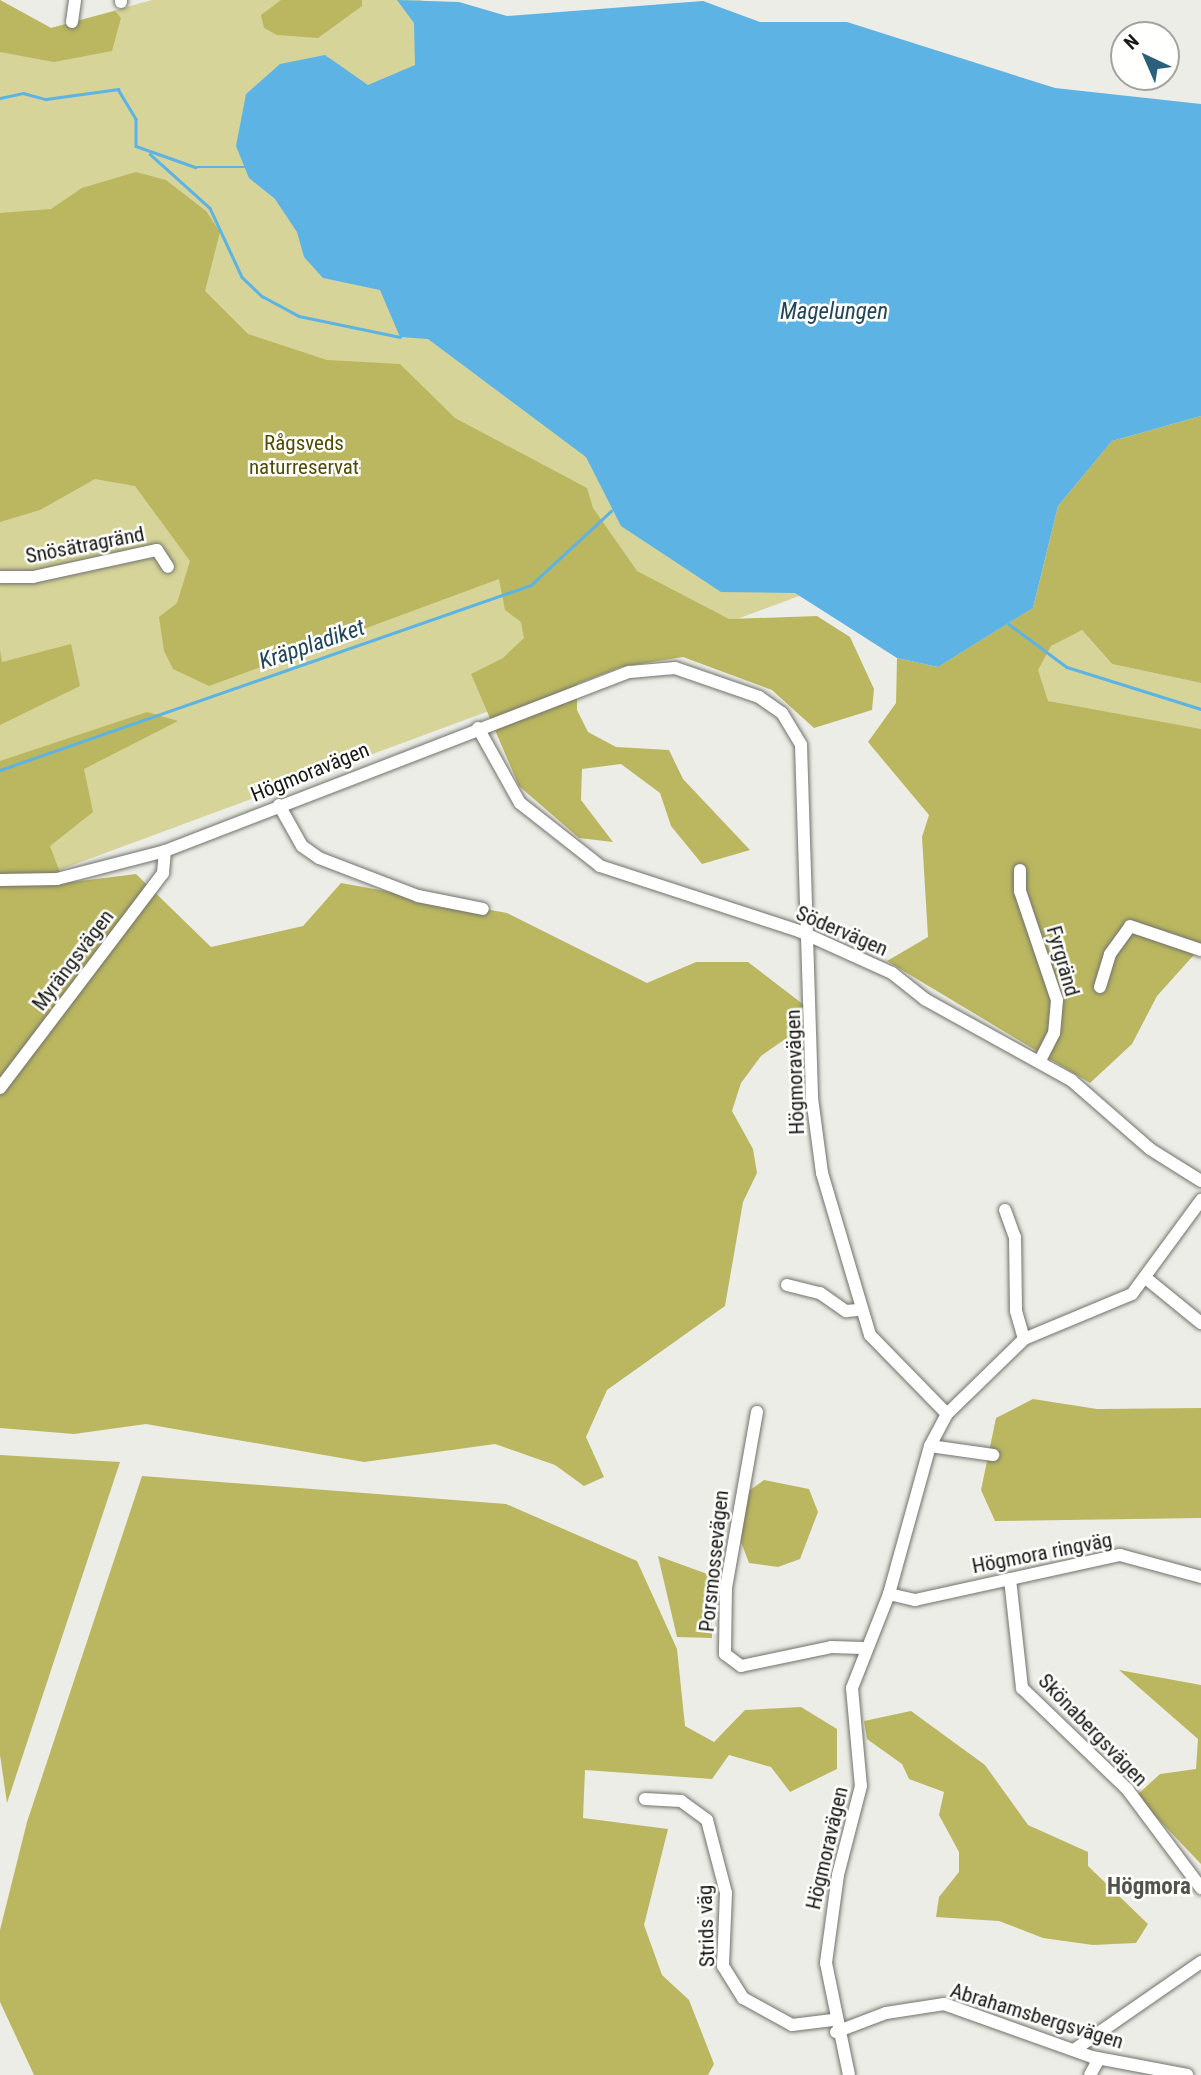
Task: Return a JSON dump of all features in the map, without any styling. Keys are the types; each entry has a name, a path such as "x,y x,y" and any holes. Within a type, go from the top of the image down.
{"street":[{"path":"72,22 75,0"},
{"name":"Snösätragränd","path":"0,577 33,577 157,550 168,567"},
{"name":"Högmoravägen","path":"0,880 49,880 165,851 478,727 652,668 675,668 774,704 801,745 811,937 815,1135 858,1310 877,1344 947,1415 930,1446 889,1594 863,1648 852,1688 861,1786 838,1875 826,1963 835,2026 849,2075"},
{"name":"Södervägen","path":"478,727 520,803 600,866 811,937 891,973 926,1000 1040,1060 1150,1149 1201,1181"},
{"path":"279,805 302,846 319,858 418,896 483,909"},
{"name":"Myrängsvägen","path":"0,1087 163,873 165,851"},
{"name":"Fyrgränd","path":"1020,870 1020,891 1057,1000 1054,1033 1040,1060"},
{"name":"Fyrgränd","path":"1100,987 1105,965 1130,926 1201,950"},
{"path":"947,1415 1024,1339 1122,1298 1147,1279 1201,1200"},
{"path":"1005,1210 1015,1237 1016,1311 1024,1339"},
{"path":"1147,1279 1201,1323"},
{"path":"787,1285 820,1293 846,1311 858,1310"},
{"name":"Porsmossevägen","path":"757,1412 726,1587 725,1654 741,1666 831,1647 863,1648"},
{"path":"930,1446 993,1455"},
{"name":"Högmora ringväg","path":"889,1594 915,1600 1120,1555 1201,1577"},
{"name":"Skönabergsvägen","path":"1010,1578 1022,1688 1127,1789 1201,1888"},
{"name":"Strids väg","path":"645,1800 681,1801 707,1821 726,1893 723,1966 743,1998 792,2025 835,2026"},
{"path":"1074,2050 1201,1962"},
{"name":"Abrahamsbergsvägen","path":"835,2026 886,2013 944,2004 1099,2059 1187,2075"},
{"path":"1090,2075 1099,2059"}],"green space":[{"name":"Rågsveds naturreservat","path":"0,0 51,28 152,0 421,0 821,588 0,892"},
{"path":"0,0 51,28 115,11 121,18 112,51 54,62 0,52"},
{"path":"281,0 362,0 362,6 318,38 277,35 264,28 261,15"},
{"path":"136,172 166,180 206,211 220,232 205,291 248,334 327,360 400,364 455,418 587,488 593,508 637,571 729,619 817,616 850,637 874,689 872,710 814,728 772,690 683,657 621,667 577,684 577,710 588,732 616,747 669,750 683,779 750,850 702,864 671,826 660,793 621,764 582,769 581,800 613,842 579,838 519,786 471,674 503,658 524,638 521,622 505,610 499,579 209,686 173,669 164,651 159,617 177,603 190,561 135,486 95,479 40,510 0,522 0,213 51,209 82,188"},
{"path":"1201,416 1201,683 1112,664 1082,630 1051,646 1038,670 1048,701 1201,729 1201,947 1157,996 1132,1044 1090,1083 887,961 928,937 922,837 929,815 868,742 896,703 897,658 938,667 1033,608 1058,506 1112,441"},
{"path":"1033,608 1082,630 1112,664 1201,683 1201,729 1081,711 938,667"},
{"path":"71,644 80,686 0,725 0,650 2,662"},
{"path":"147,712 178,721 84,769 93,812 50,846 64,883 136,874 211,947 303,926 341,883 507,913 647,983 696,962 748,962 804,1005 791,1035 761,1056 741,1083 732,1111 753,1149 757,1173 743,1202 725,1306 607,1390 586,1437 604,1477 584,1486 555,1465 495,1444 364,1462 146,1424 74,1434 0,1428 0,761"},
{"path":"1033,1399 1097,1409 1201,1408 1201,1518 995,1521 981,1490 996,1418"},
{"path":"0,1455 120,1462 7,1803 0,1755"},
{"path":"142,1476 506,1504 637,1561 677,1649 685,1726 714,1742 745,1710 801,1707 837,1729 837,1769 790,1792 771,1767 729,1755 712,1779 585,1770 583,1818 668,1829 644,1925 662,1975 689,2000 714,2064 708,2075 34,2075 0,2002 0,1930 27,1822"},
{"path":"764,1480 809,1489 818,1512 800,1559 778,1567 749,1563 741,1542 742,1496"},
{"path":"658,1556 710,1575 712,1638 677,1637"},
{"path":"1119,1670 1201,1685 1201,1864 1136,1796 1160,1774 1196,1769 1198,1739"},
{"path":"911,1711 985,1765 1028,1825 1088,1852 1088,1866 1148,1924 1136,1943 1093,1945 1043,1938 999,1921 936,1917 939,1897 959,1872 959,1852 939,1815 944,1792 909,1779 902,1764 867,1739 864,1721"}],"water":[{"name":"Magelungen","path":"397,0 459,2 507,16 703,1 760,22 847,22 1055,88 1201,104 1201,416 1112,441 1058,506 1033,608 938,667 897,658 795,593 721,592 621,526 586,457 428,339 400,337 380,290 323,278 304,257 297,232 275,199 249,178 236,146 246,94 280,64 325,55 368,85 415,65 414,23"}],"waterway":[{"path":"0,98 23,93 46,99 118,89 136,119 136,146 195,167 244,167"},
{"path":"150,154 210,208 242,277 262,296 299,316 400,337"},
{"name":"Kräppladiket","path":"0,770 531,585 611,511"},
{"path":"1009,624 1067,667 1201,709"}],"district":[{"name":"Högmora","path":"1149,1887"}]}
